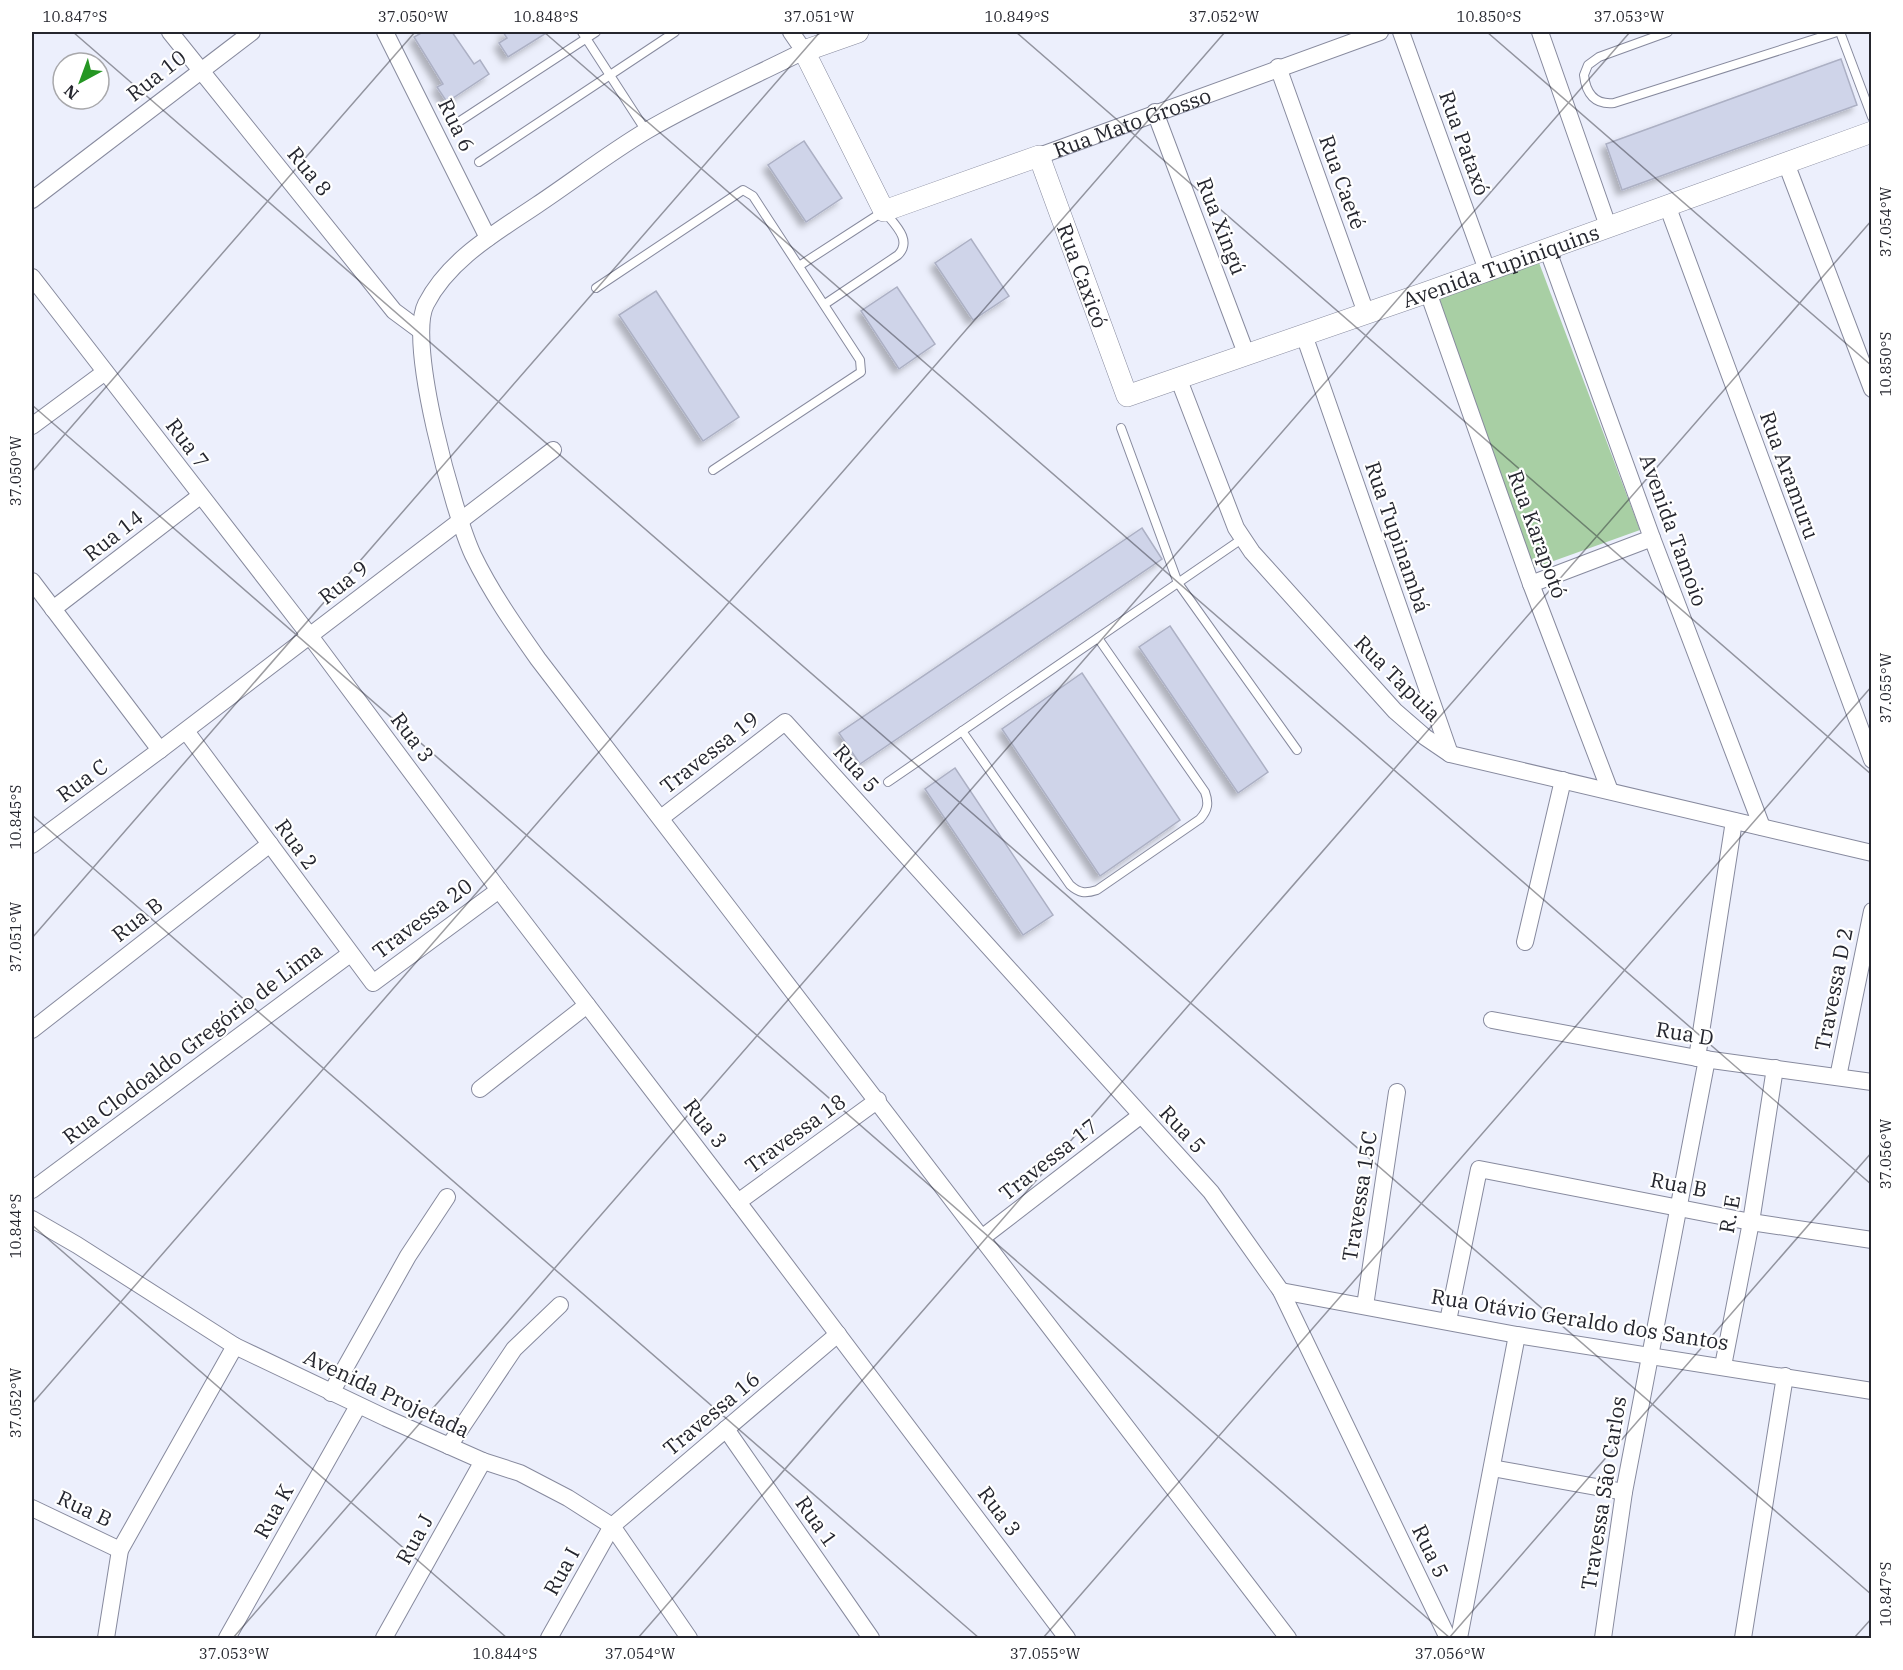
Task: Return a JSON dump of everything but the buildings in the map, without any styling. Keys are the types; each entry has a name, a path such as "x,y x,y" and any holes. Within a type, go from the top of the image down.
{"street":[{"name":"Rua 8","path":"170,32 394,311 421,331"},
{"name":"Rua 10","path":"32,200 199,70 252,32"},
{"name":"Rua 6","path":"385,32 488,238"},
{"path":"791,32 804,51 884,211"},
{"path":"858,32 804,51 646,131 488,238 455,266 435,290 425,306 421,331 431,403 459,521 473,555 512,622 1288,1638"},
{"name":"Rua Mato Grosso","path":"884,211 1380,32"},
{"name":"Rua Pataxó","path":"1401,32 1487,270"},
{"path":"1540,32 1608,226"},
{"name":"Rua Caeté","path":"1278,67 1366,313"},
{"name":"Rua Xingú","path":"1155,112 1247,356"},
{"name":"Avenida Tupiniquins","path":"1127,396 1179,380 1428,292 1872,132"},
{"name":"Rua Caxicó","path":"1039,156 1127,396"},
{"path":"1786,163 1872,389"},
{"name":"Rua Aramuru","path":"1666,205 1872,760"},
{"name":"Avenida Tamoio","path":"1546,248 1652,538 1762,827"},
{"name":"Rua 7","path":"32,277 310,636"},
{"name":"Rua Karapotó","path":"1428,292 1531,584 1610,791"},
{"name":"Rua Tupinambá","path":"1304,335 1450,754"},
{"path":"32,426 105,372"},
{"name":"Rua Tapuia","path":"1179,380 1239,541 1395,711 1425,737 1450,754 1872,853"},
{"name":"Rua 9","path":"160,750 553,450"},
{"name":"Rua 14","path":"53,609 200,496"},
{"path":"1531,584 1652,538"},
{"path":"32,581 160,750"},
{"name":"Rua 3","path":"310,636 499,890 1067,1638"},
{"name":"Travessa 19","path":"661,818 785,722"},
{"name":"Rua 5","path":"785,722 1211,1192 1281,1291 1452,1638"},
{"name":"Rua 2","path":"186,731 373,983"},
{"name":"Rua C","path":"32,845 160,750"},
{"path":"1525,942 1563,780"},
{"name":"Travessa São Carlos","path":"1603,1638 1624,1492 1702,1059 1734,821"},
{"name":"Rua B","path":"32,1030 270,844"},
{"name":"Travessa 20","path":"373,983 499,890"},
{"name":"Travessa D 2","path":"1838,1077 1872,911"},
{"name":"Rua Clodoaldo Gregório de Lima","path":"32,1190 350,954"},
{"path":"480,1089 587,1005"},
{"name":"Rua D","path":"1492,1020 1702,1059 1872,1082"},
{"name":"R. E","path":"1723,1366 1751,1222 1775,1068"},
{"name":"Travessa 15C","path":"1365,1306 1397,1092"},
{"name":"Travessa 18","path":"738,1202 878,1100"},
{"name":"Travessa 17","path":"983,1237 1140,1116"},
{"name":"Rua B","path":"1448,1321 1479,1169 1751,1222 1872,1240"},
{"path":"331,1393 408,1256 447,1197"},
{"name":"Avenida Projetada","path":"32,1219 77,1245 235,1346 358,1406 483,1461 520,1473 568,1498 612,1526 688,1638"},
{"name":"Rua Otávio Geraldo dos Santos","path":"1281,1291 1517,1335 1872,1391"},
{"path":"448,1446 514,1349 560,1305"},
{"name":"Travessa 16","path":"612,1526 838,1334"},
{"path":"1452,1638 1492,1468 1517,1335"},
{"path":"106,1638 120,1550 235,1346"},
{"path":"1743,1638 1785,1376"},
{"name":"Rua K","path":"227,1638 358,1406"},
{"name":"Rua 1","path":"726,1429 871,1638"},
{"name":"Rua J","path":"384,1638 483,1461"},
{"path":"1492,1468 1624,1492"},
{"name":"Rua B","path":"32,1508 120,1550"},
{"name":"Rua I","path":"549,1638 612,1526"}],"lane":[{"path":"460,121 584,34 596,32"},
{"path":"479,162 675,32"},
{"path":"1668,32 1591,62 1584,70 1584,79 1593,99 1602,104 1614,103 1839,32 1872,117"},
{"path":"584,34 646,131"},
{"path":"596,288 742,190 753,196 825,304 860,360 861,372 713,470"},
{"path":"800,266 884,211 901,234 905,241 904,249 825,304"},
{"path":"1121,428 1178,583 1297,750"},
{"path":"888,782 1239,541"},
{"path":"962,731 1070,885 1078,892 1087,894 1097,890 1125,871 1200,819 1207,811 1208,801 1205,792 1098,638"}],"green space":[{"path":"1538,260 1640,530 1534,568 1438,297"}]}
